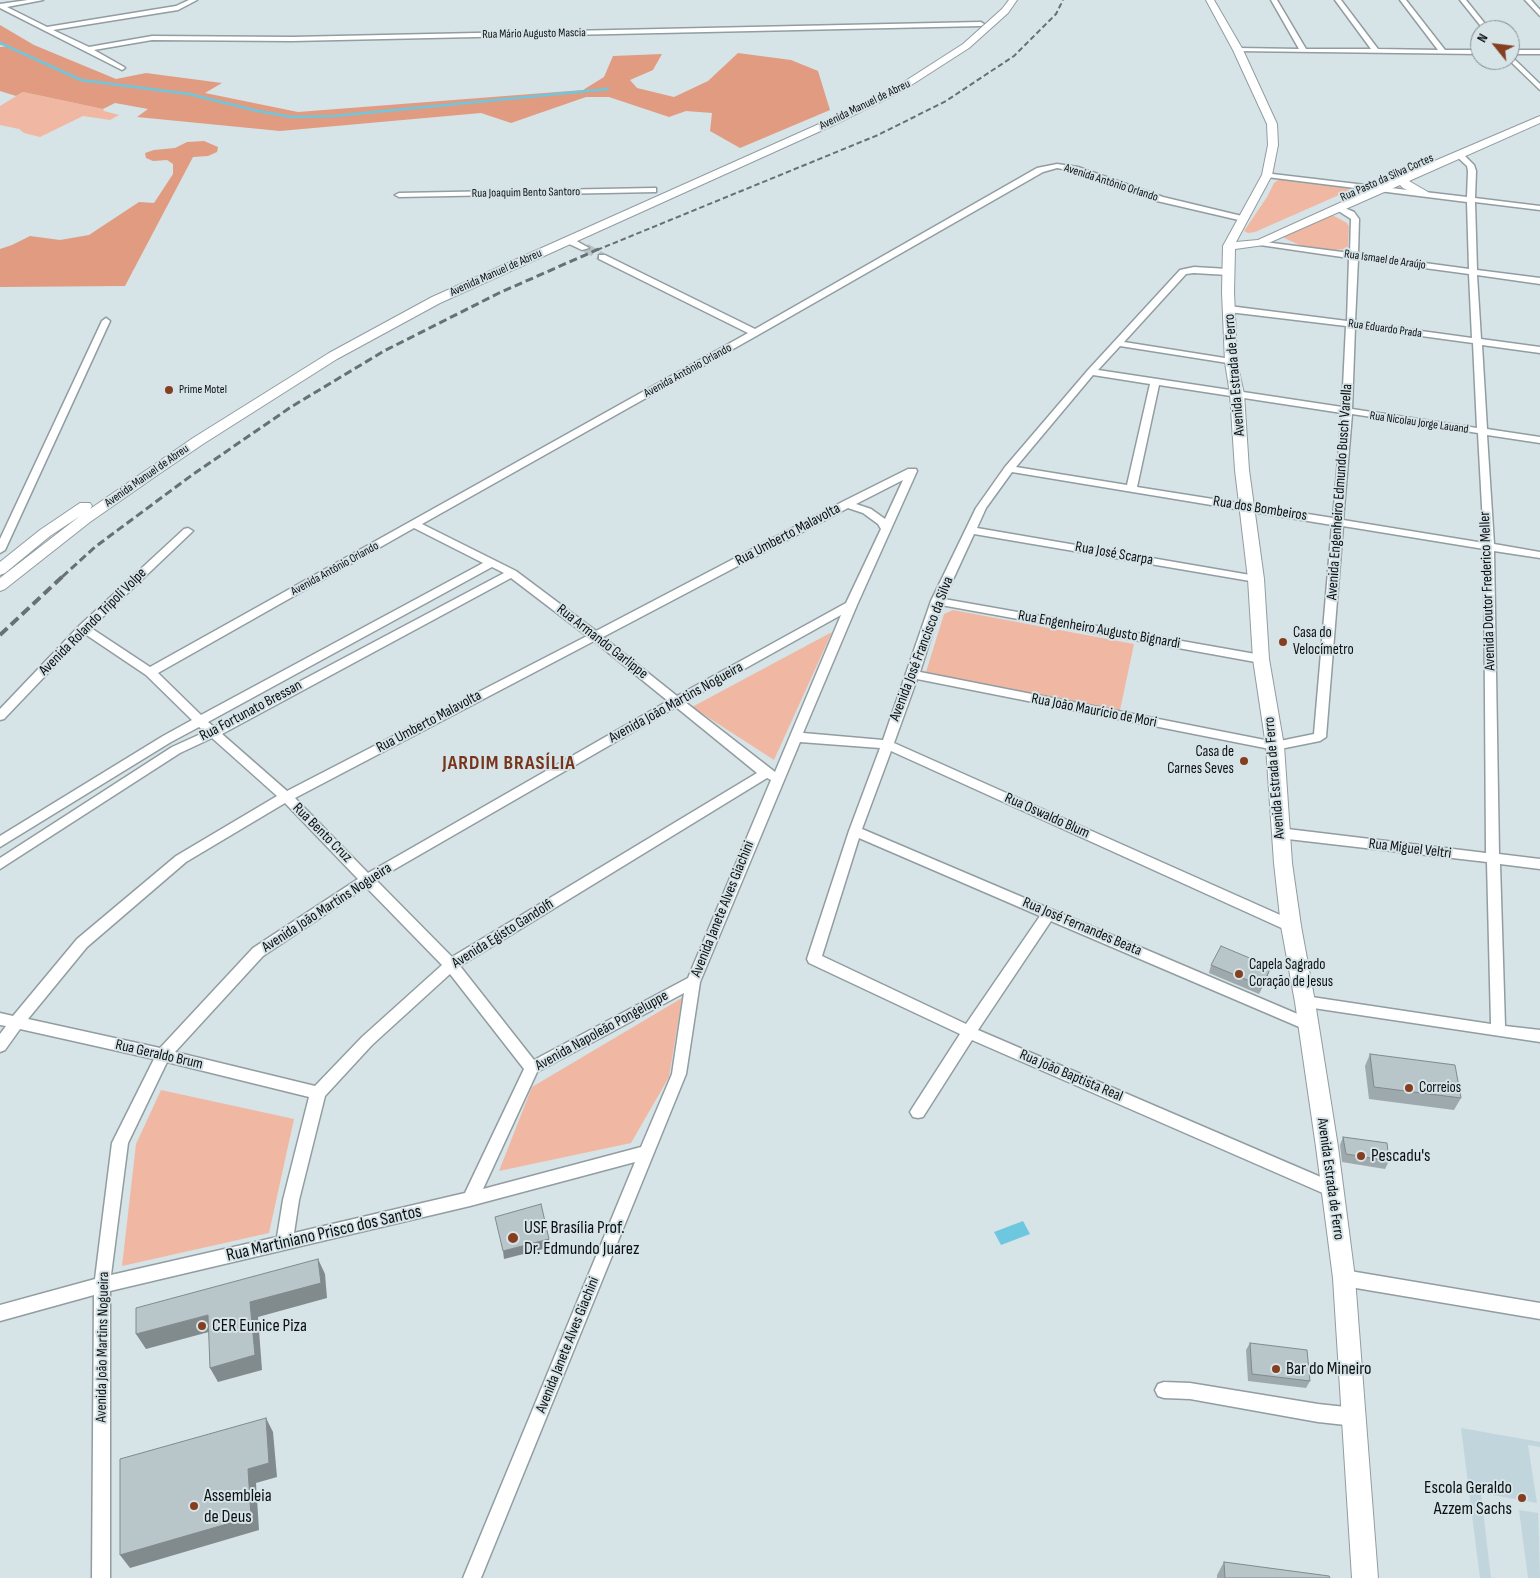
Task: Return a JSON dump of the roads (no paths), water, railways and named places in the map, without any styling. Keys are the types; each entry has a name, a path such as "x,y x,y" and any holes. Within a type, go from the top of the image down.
{"street":[{"path":"0,6 40,0"},
{"path":"45,30 178,8 194,0"},
{"name":"Avenida Manuel de Abreu","path":"407,302 454,278 653,190 832,115 872,95 913,73 946,51 981,24 1002,0"},
{"name":"Avenida Manuel de Abreu","path":"0,586 85,519 151,473 198,441 333,356 436,300 845,116 899,89 966,46 1005,12 1013,0"},
{"name":"Avenida Estrada de Ferro","path":"1210,0 1238,50 1272,124 1274,145 1267,174 1231,241 1228,272 1231,362 1237,394 1242,470 1256,579 1261,659 1275,746 1279,833 1291,926 1309,1025 1327,1147 1344,1278 1365,1578"},
{"path":"1274,0 1304,51"},
{"path":"1338,0 1376,51"},
{"path":"1404,0 1443,52"},
{"path":"1463,0 1479,20"},
{"path":"1528,0 1540,14"},
{"path":"0,6 45,30 88,49 122,68"},
{"name":"Rua Mário Augusto Mascia","path":"88,49 152,38 292,39 981,24"},
{"path":"1238,50 1470,52"},
{"path":"1520,52 1540,52"},
{"path":"1520,67 1540,88"},
{"name":"Rua Pasto da Silva Cortes","path":"1231,241 1264,233 1540,111"},
{"name":"Rua Pasto da Silva Cortes","path":"1260,243 1540,119"},
{"name":"Avenida Doutor Frederico Meller","path":"1459,155 1471,167 1481,432 1489,546 1493,859 1498,1032"},
{"name":"Avenida Antônio Orlando","path":"150,672 755,333 1040,170 1057,166 1075,170 1160,199 1243,218"},
{"path":"1267,174 1540,208"},
{"path":"1401,180 1412,189 1424,194"},
{"name":"Rua Joaquim Bento Santoro","path":"399,195 653,190"},
{"name":"Avenida Engenheiro Edmundo Busch Varella","path":"1275,746 1320,737 1347,412 1355,219 1351,214 1340,208"},
{"path":"570,241 586,248"},
{"name":"Rua Ismael de Araújo","path":"1231,241 1260,243 1540,281"},
{"path":"602,257 755,333"},
{"name":"Avenida José Francisco da Silva","path":"814,959 855,832 913,674 937,601 981,508 1009,469 1091,372 1183,272 1194,270 1228,272"},
{"name":"Rua Eduardo Prada","path":"1229,309 1540,350"},
{"path":"0,550 106,321"},
{"name":"Avenida Manuel de Abreu","path":"0,570 45,533 157,455 268,383 366,324"},
{"path":"1116,343 1231,362"},
{"name":"Rua Nicolau Jorge Lauand","path":"1091,372 1540,440"},
{"path":"1131,489 1155,383"},
{"name":"Rua dos Bombeiros","path":"1009,469 1248,506 1540,555"},
{"name":"Rua Umberto Malavolta","path":"0,1046 16,1023 82,943 181,859 286,797 912,471"},
{"name":"Avenida Janete Alves Giachini","path":"472,1578 679,1074 693,982 772,775 795,737 851,605 912,471"},
{"path":"846,504 867,511 882,522 886,529"},
{"name":"Rua Armando Garlippe","path":"414,524 512,573 772,775"},
{"name":"Avenida Rolando Tripoli Volpe","path":"0,716 84,628 188,530"},
{"name":"Rua José Scarpa","path":"972,530 1256,579"},
{"name":"Rua Fortunato Bressan","path":"0,842 167,739 491,563"},
{"name":"Rua Fortunato Bressan","path":"0,864 176,750 215,732 512,573"},
{"name":"Rua Engenheiro Augusto Bignardi","path":"937,601 1261,659"},
{"name":"Avenida João Martins Nogueira","path":"101,1578 102,1285 120,1143 163,1055 258,952 368,879 851,605"},
{"name":"Rua Bento Cruz","path":"84,628 150,672 200,721 215,732 286,797 452,965 532,1068"},
{"name":"Rua João Maurício de Mori","path":"913,674 1275,746"},
{"name":"Rua Oswaldo Blum","path":"795,737 886,744 1291,926"},
{"name":"Avenida Egisto Gandolfi","path":"284,1243 291,1200 318,1093 367,1041 452,965 772,775"},
{"name":"Rua José Fernandes Beata","path":"855,832 1050,913 1309,1025"},
{"name":"Rua Miguel Veltri","path":"1279,833 1540,864"},
{"path":"918,1112 969,1032 1050,913"},
{"name":"Rua João Baptista Real","path":"814,959 969,1032 1331,1189"},
{"name":"Avenida Napoleão Pongeluppe","path":"470,1199 532,1068 693,982"},
{"path":"1305,1002 1498,1032 1540,1036"},
{"name":"Rua Geraldo Brum","path":"0,1019 163,1055 318,1093"},
{"name":"Rua Martiniano Prisco dos Santos","path":"0,1313 102,1285 470,1199 648,1152"},
{"path":"1344,1278 1540,1311"},
{"path":"1164,1390 1190,1391 1318,1413 1355,1417"}],"water":[{"path":"1023,1221 1030,1234 1001,1245 994,1232"}],"waterway":[{"path":"0,43 81,80 189,94 258,111 292,117 334,116 608,89"}],"tunnel":[{"path":"586,248 602,257"}],"railway":[{"path":"597,250 878,135 946,101 1014,56 1056,14 1063,0"},
{"path":"62,577 95,547 192,475 291,407 384,351 499,293 601,248"},
{"path":"0,635 63,576"}],"place":[{"name":"Prime Motel","path":"169,390"},
{"name":"Casa do Velocímetro","path":"1283,642"},
{"name":"Casa de Carnes Seves","path":"1244,761"},
{"name":"Capela Sagrado Coração de Jesus","path":"1239,974"},
{"name":"Correios","path":"1409,1088"},
{"name":"Pescadu's","path":"1361,1156"},
{"name":"USF Brasília Prof. Dr. Edmundo Juarez","path":"513,1238"},
{"name":"CER Eunice Piza","path":"202,1326"},
{"name":"Bar do Mineiro","path":"1276,1369"},
{"name":"Escola Geraldo Azzem Sachs","path":"1522,1498"},
{"name":"Assembleia de Deus","path":"194,1506"}],"district":[{"name":"JARDIM BRASÍLIA","path":"509,764"}]}
